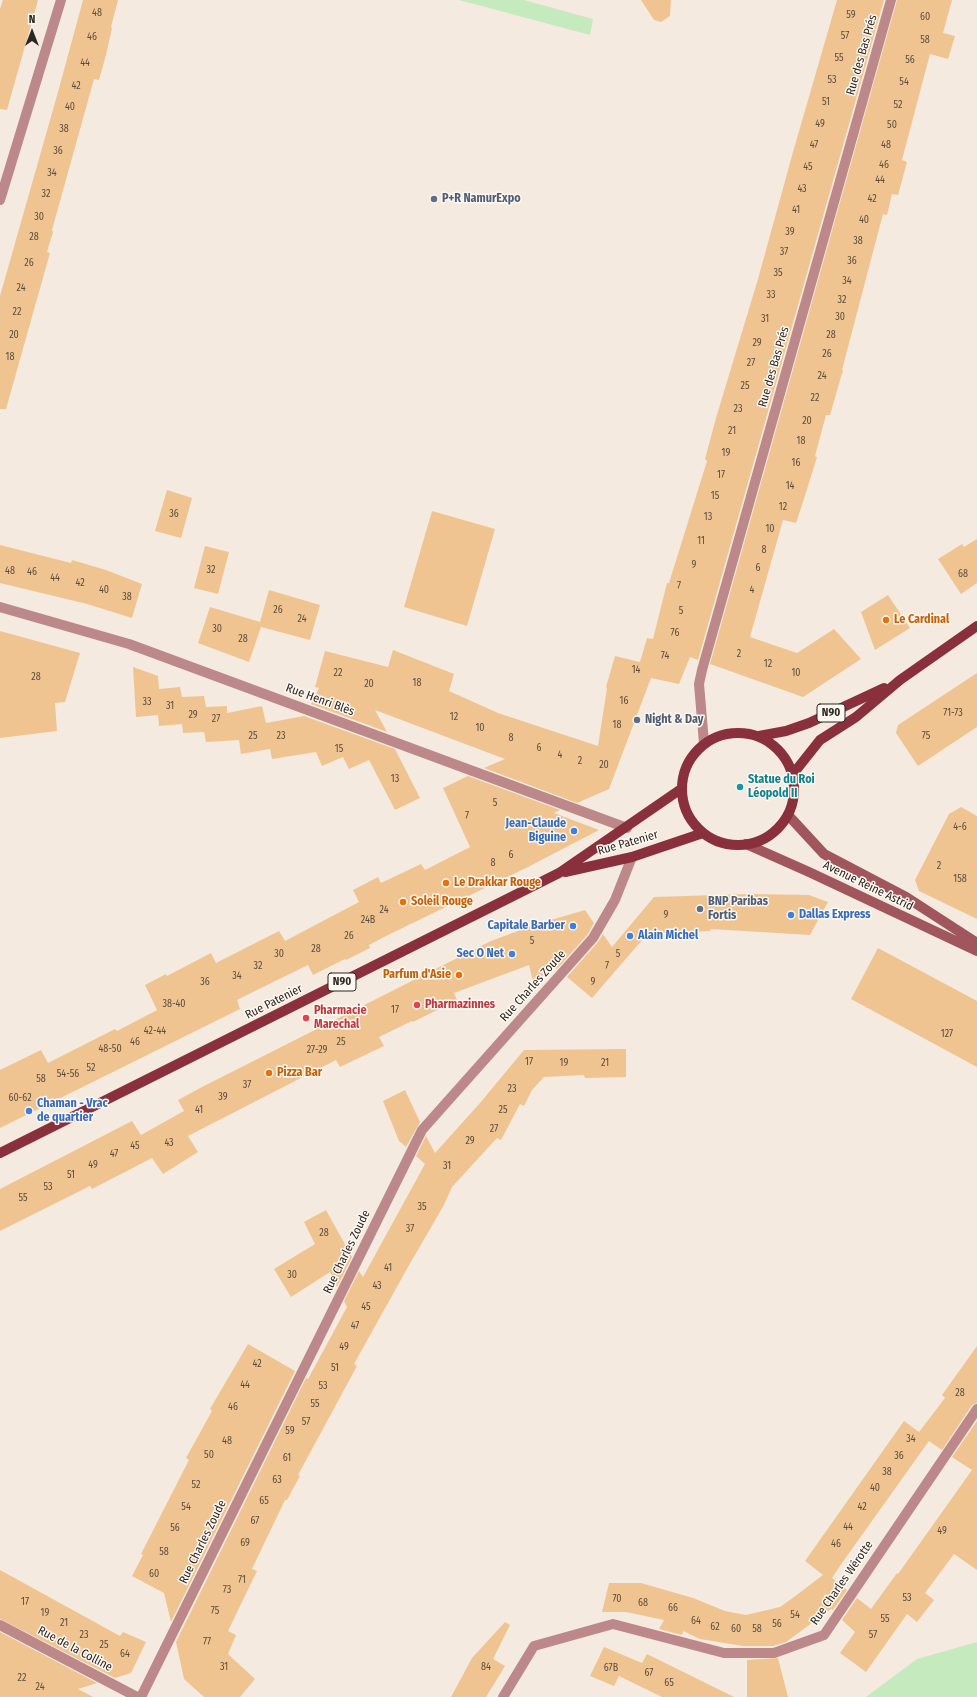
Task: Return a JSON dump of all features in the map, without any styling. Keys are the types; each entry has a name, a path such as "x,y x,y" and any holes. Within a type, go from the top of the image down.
{"main road":[{"name":"N90","path":"793,774 820,740 856,717 900,680 977,626"},
{"name":"N90","path":"759,736 780,750 793,774 795,793 788,815 776,830 760,841 746,844 729,844 703,833 687,813 681,789 686,764 704,743 724,734 759,736 786,731 846,707 900,680"},
{"name":"Rue Patenier","path":"0,1153 558,873 627,828 681,789"},
{"name":"Avenue Reine Astrid","path":"788,815 824,854 906,897 977,943"},
{"name":"Rue Patenier","path":"558,873 632,857 703,833"},
{"name":"Avenue Reine Astrid","path":"746,844 977,951"}],"street":[{"path":"0,200 62,0"},
{"name":"Rue des Bas Prés","path":"704,743 699,684 702,670 891,0"},
{"name":"Rue Henri Blès","path":"0,607 129,644 627,828"},
{"name":"Rue Charles Zoude","path":"141,1697 422,1130 593,938 615,900 632,857"},
{"name":"Rue Charles Wérotte","path":"503,1697 534,1646 613,1624 724,1653 774,1653 824,1635 977,1409"},
{"name":"Rue de la Colline","path":"0,1625 137,1697"}],"green space":[{"path":"459,0 524,0 593,19 590,35"},
{"path":"977,1642 977,1697 866,1697 917,1659"}],"building":[{"path":"3,0 38,0 7,110 0,109 0,9"},
{"path":"83,0 118,0 106,55 99,80 94,79 52,230 53,232 47,252 50,253 6,409 0,409 0,296"},
{"path":"641,0 671,0 670,16 661,22 654,20"},
{"path":"837,0 884,0 698,660 690,657 679,684 651,678 609,789 577,803 484,768 505,759 375,710 387,732 311,704 319,688 315,687 325,651 388,667 393,650 454,674 449,691 498,713 598,746 606,687 615,656 640,662 647,638 653,639 667,583 669,583 707,461 705,459 716,418 758,279"},
{"path":"897,0 952,0 943,33 955,36 948,59 930,54 902,160 907,162 898,195 892,194 887,215 883,214 843,370 830,415 826,415 815,456 817,457 803,502 796,523 783,520 750,637 797,653 834,629 861,659 803,697 710,664"},
{"path":"167,490 192,498 181,538 155,531"},
{"path":"432,511 495,529 467,626 404,607"},
{"path":"977,539 977,583 961,594 938,559 962,544 964,547"},
{"path":"0,545 71,563 72,560 106,570 142,584 132,618 87,604 0,583"},
{"path":"205,546 229,552 218,594 194,588"},
{"path":"269,590 320,605 310,640 261,627 249,662 198,643 210,607 260,622"},
{"path":"888,595 910,628 875,650 861,612"},
{"path":"0,631 80,653 65,702 55,703 57,731 0,738"},
{"path":"133,667 158,676 159,689 180,687 182,697 204,696 206,707 227,706 227,713 262,706 266,723 304,716 395,749 420,798 395,810 369,760 349,769 343,757 322,766 316,752 272,759 270,749 241,754 239,740 206,742 204,732 183,733 182,724 159,726 158,715 136,717"},
{"path":"977,673 977,727 918,766 896,733 898,725"},
{"path":"468,776 560,810 554,813 599,830 528,867 386,936 369,945 370,948 346,960 345,959 313,975 308,965 257,990 237,1000 240,1009 0,1128 0,1070 41,1050 48,1063 115,1029 117,1031 157,1010 145,985 166,974 167,976 211,953 216,963 279,931 285,941 359,902 353,890 378,877 381,883 421,864 425,870 470,847 443,788"},
{"path":"961,807 977,816 977,919 919,891 915,880 949,814"},
{"path":"749,894 809,895 828,902 810,935 711,929 710,931 645,934 643,939 592,998 567,977 598,942 603,934 612,947 654,897"},
{"path":"585,910 594,923 588,934 557,969 552,965 534,985 529,965 454,993 457,1000 379,1037 384,1046 340,1067 336,1060 188,1136 198,1152 163,1174 152,1158 92,1189 90,1186 0,1231 0,1189 132,1121 141,1135 184,1111 178,1100 491,941 534,925"},
{"path":"878,948 977,1001 977,1067 851,999"},
{"path":"626,1049 626,1077 585,1078 584,1075 544,1077 532,1090 524,1106 520,1104 501,1140 497,1138 452,1187 444,1205 354,1364 357,1366 298,1475 300,1476 287,1500 285,1500 252,1569 257,1571 228,1631 236,1635 228,1654 255,1679 240,1697 204,1697 184,1679 176,1642 306,1378 308,1379 347,1307 344,1301 359,1271 363,1277 425,1164 416,1156 426,1136 435,1153 480,1103 524,1050"},
{"path":"405,1090 420,1122 406,1147 399,1141 383,1101"},
{"path":"326,1210 352,1257 337,1287 330,1272 291,1297 274,1269 315,1244 304,1222"},
{"path":"248,1344 295,1371 171,1622 164,1593 132,1576 143,1555 141,1554 189,1460 186,1458 212,1411 210,1409"},
{"path":"977,1346 977,1403 972,1405 942,1450 929,1441 842,1563 832,1578 847,1590 833,1610 831,1609 786,1642 773,1646 743,1646 700,1639 683,1631 682,1635 659,1629 664,1620 626,1612 602,1612 609,1583 641,1583 693,1598 725,1611 746,1615 780,1607 823,1575 805,1561 904,1421 919,1432 945,1398 942,1395"},
{"path":"977,1421 977,1570 954,1554 925,1593 934,1600 917,1622 907,1614 866,1672 840,1653 855,1632 842,1620 857,1598 871,1609 897,1573 898,1574 972,1470 952,1457"},
{"path":"0,1570 120,1636 123,1632 146,1642 131,1673 115,1678 0,1619"},
{"path":"505,1622 510,1625 493,1659 505,1666 486,1697 451,1697 472,1658"},
{"path":"0,1632 97,1683 78,1689 93,1697 0,1697"},
{"path":"604,1647 642,1663 647,1654 734,1697 662,1697 619,1676 614,1686 590,1676"},
{"path":"778,1658 788,1697 747,1697 747,1660"}],"place":[{"name":"P+R NamurExpo","path":"434,199"},
{"name":"Le Cardinal","path":"886,620"},
{"name":"Night & Day","path":"637,720"},
{"name":"Statue du Roi Léopold II","path":"740,787"},
{"name":"Jean-Claude Biguine","path":"574,831"},
{"name":"Le Drakkar Rouge","path":"446,883"},
{"name":"Soleil Rouge","path":"403,902"},
{"name":"BNP Paribas Fortis","path":"700,909"},
{"name":"Dallas Express","path":"791,915"},
{"name":"Capitale Barber","path":"573,926"},
{"name":"Alain Michel","path":"630,936"},
{"name":"Sec O Net","path":"512,954"},
{"name":"Parfum d'Asie","path":"459,975"},
{"name":"Pharmazinnes","path":"417,1005"},
{"name":"Pharmacie Marechal","path":"306,1018"},
{"name":"Pizza Bar","path":"269,1073"},
{"name":"Chaman - Vrac de quartier","path":"29,1111"}]}
